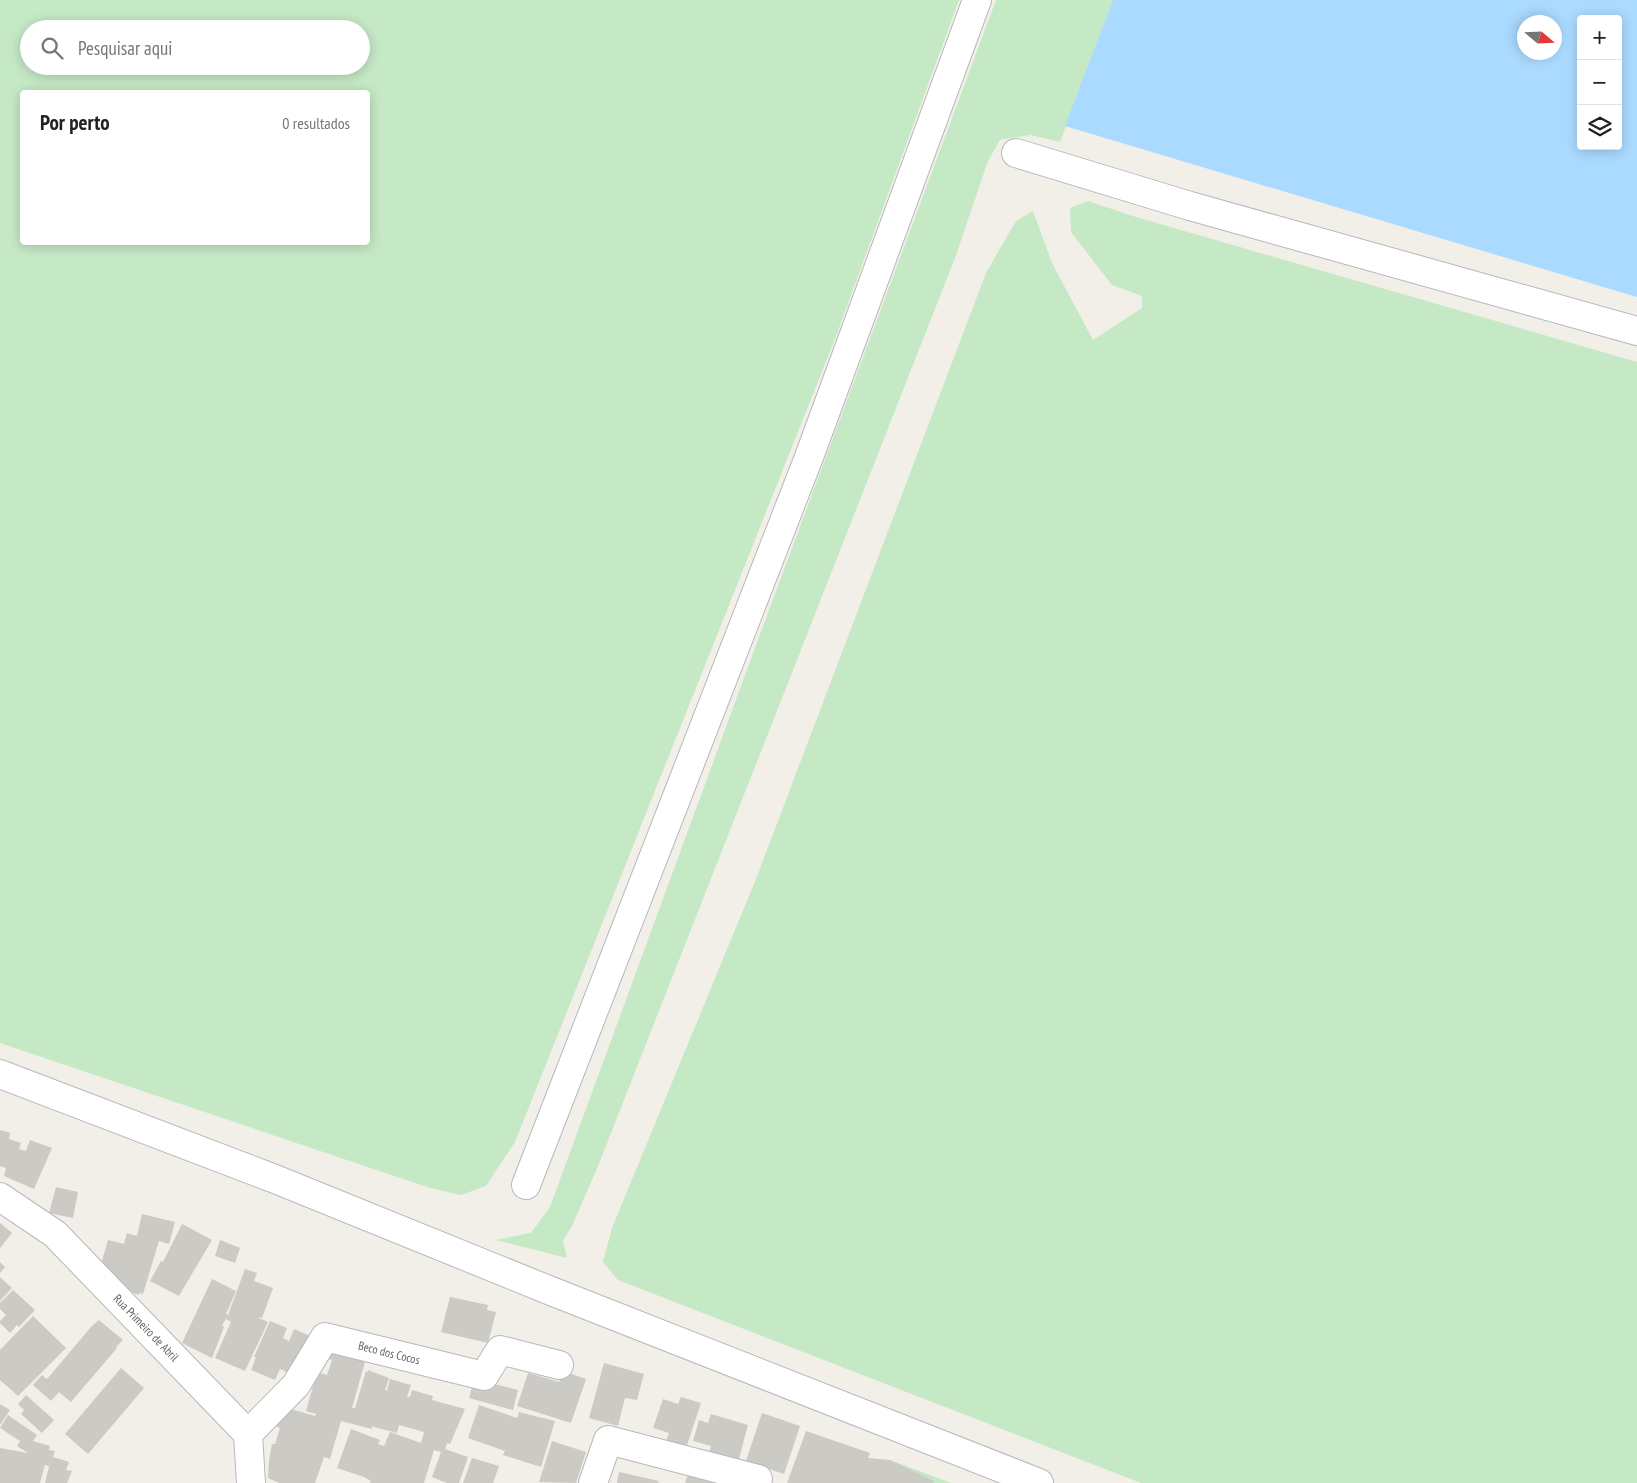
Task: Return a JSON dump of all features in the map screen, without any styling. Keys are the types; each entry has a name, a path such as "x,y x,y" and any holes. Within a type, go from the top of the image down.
{"lane":[{"path":"526,1185 809,457 977,0"},
{"path":"1016,153 1190,206 1637,330"},
{"path":"0,1074 284,1182 551,1291 1038,1483"},
{"name":"Rua Primeiro de Abril","path":"0,1197 55,1234 248,1434"},
{"name":"Beco dos Cocos","path":"248,1434 296,1385 325,1337 484,1376 500,1350 559,1366"},
{"path":"248,1434 251,1483"},
{"path":"593,1483 608,1440 758,1479"}],"green space":[{"path":"0,0 959,0 835,339 515,1142 486,1186 461,1195 430,1188 0,1043"},
{"path":"996,0 1113,0 1060,142 1030,135 1000,140 988,161 955,258 598,1166 572,1226 563,1241 567,1258 496,1240 531,1233 550,1207 759,637"},
{"path":"1088,201 1136,217 1637,362 1637,1483 1141,1483 618,1280 603,1262 612,1228 756,879 986,273 1016,221 1033,211 1052,263 1093,340 1142,308 1142,296 1112,285 1071,232 1070,208"},
{"path":"890,1460 951,1483 882,1483"}],"water":[{"path":"1113,0 1637,0 1637,297 1065,126"}],"building":[{"path":"0,1130 10,1133 9,1139 21,1143 19,1149 26,1151 30,1140 52,1148 34,1189 4,1176 6,1168 0,1166"},
{"path":"56,1187 78,1192 73,1218 49,1213"},
{"path":"142,1214 175,1222 169,1244 159,1241 143,1294 139,1293 139,1295 118,1288 100,1268 108,1240 124,1244 127,1233 137,1236"},
{"path":"0,1223 12,1233 0,1248"},
{"path":"182,1224 212,1240 179,1296 150,1281 161,1261 163,1262"},
{"path":"220,1240 240,1248 235,1263 215,1256"},
{"path":"0,1262 5,1267 0,1273"},
{"path":"245,1269 257,1273 254,1281 273,1288 262,1318 259,1317 268,1322 245,1371 215,1358 231,1322 226,1319 222,1325 224,1327 212,1358 182,1343 212,1279 236,1291 226,1314 228,1315"},
{"path":"0,1277 12,1288 0,1301"},
{"path":"13,1290 35,1310 19,1327 17,1325 10,1333 0,1323 6,1315 0,1309 0,1303"},
{"path":"450,1297 488,1305 487,1310 496,1312 488,1343 441,1332"},
{"path":"33,1316 66,1348 18,1396 0,1380 0,1350"},
{"path":"99,1320 123,1340 71,1402 59,1392 51,1401 33,1385 42,1375 47,1379"},
{"path":"270,1321 287,1328 283,1338 289,1341 294,1329 313,1337 307,1350 302,1348 291,1374 280,1369 275,1380 251,1370 256,1357 254,1357"},
{"path":"329,1350 365,1362 352,1408 355,1408 366,1371 368,1372 368,1370 389,1378 385,1390 387,1391 390,1379 411,1385 407,1397 410,1397 412,1390 433,1396 432,1400 465,1409 450,1444 447,1443 445,1449 468,1457 459,1483 447,1483 432,1477 441,1452 434,1450 424,1483 370,1483 371,1481 364,1477 337,1468 351,1429 380,1440 378,1444 384,1446 390,1432 421,1443 424,1432 399,1425 397,1433 374,1427 373,1425 372,1429 341,1421 330,1459 324,1457 315,1483 279,1483 268,1478 272,1444 275,1444 280,1428 273,1425 291,1409 315,1416 316,1414 306,1411 317,1372 327,1375 332,1360 326,1358"},
{"path":"604,1363 644,1374 637,1400 625,1398 618,1426 589,1418"},
{"path":"121,1368 144,1388 88,1454 65,1434"},
{"path":"563,1371 586,1379 571,1423 517,1406 528,1373 559,1382"},
{"path":"474,1379 518,1390 513,1410 469,1398"},
{"path":"26,1395 54,1420 42,1433 21,1414 24,1410 18,1404"},
{"path":"681,1397 701,1403 685,1451 665,1444 669,1433 653,1428 663,1399 678,1404"},
{"path":"0,1404 10,1410 0,1425"},
{"path":"479,1405 517,1418 519,1412 555,1421 541,1467 503,1455 505,1451 468,1438"},
{"path":"762,1413 800,1426 784,1474 746,1461"},
{"path":"711,1414 748,1425 737,1466 707,1459 711,1446 693,1441 699,1420 708,1423"},
{"path":"8,1415 37,1435 33,1441 50,1446 49,1450 55,1451 53,1457 69,1462 66,1470 72,1471 67,1483 45,1483 51,1458 49,1466 45,1465 40,1483 0,1483 0,1448 28,1453 17,1446 20,1441 0,1428"},
{"path":"806,1431 870,1453 868,1458 890,1460 934,1481 933,1483 787,1483"},
{"path":"552,1441 586,1452 576,1483 539,1482"},
{"path":"472,1458 499,1466 493,1483 463,1483"},
{"path":"689,1471 729,1483 685,1483"},
{"path":"619,1472 659,1481 658,1483 617,1483"}]}
